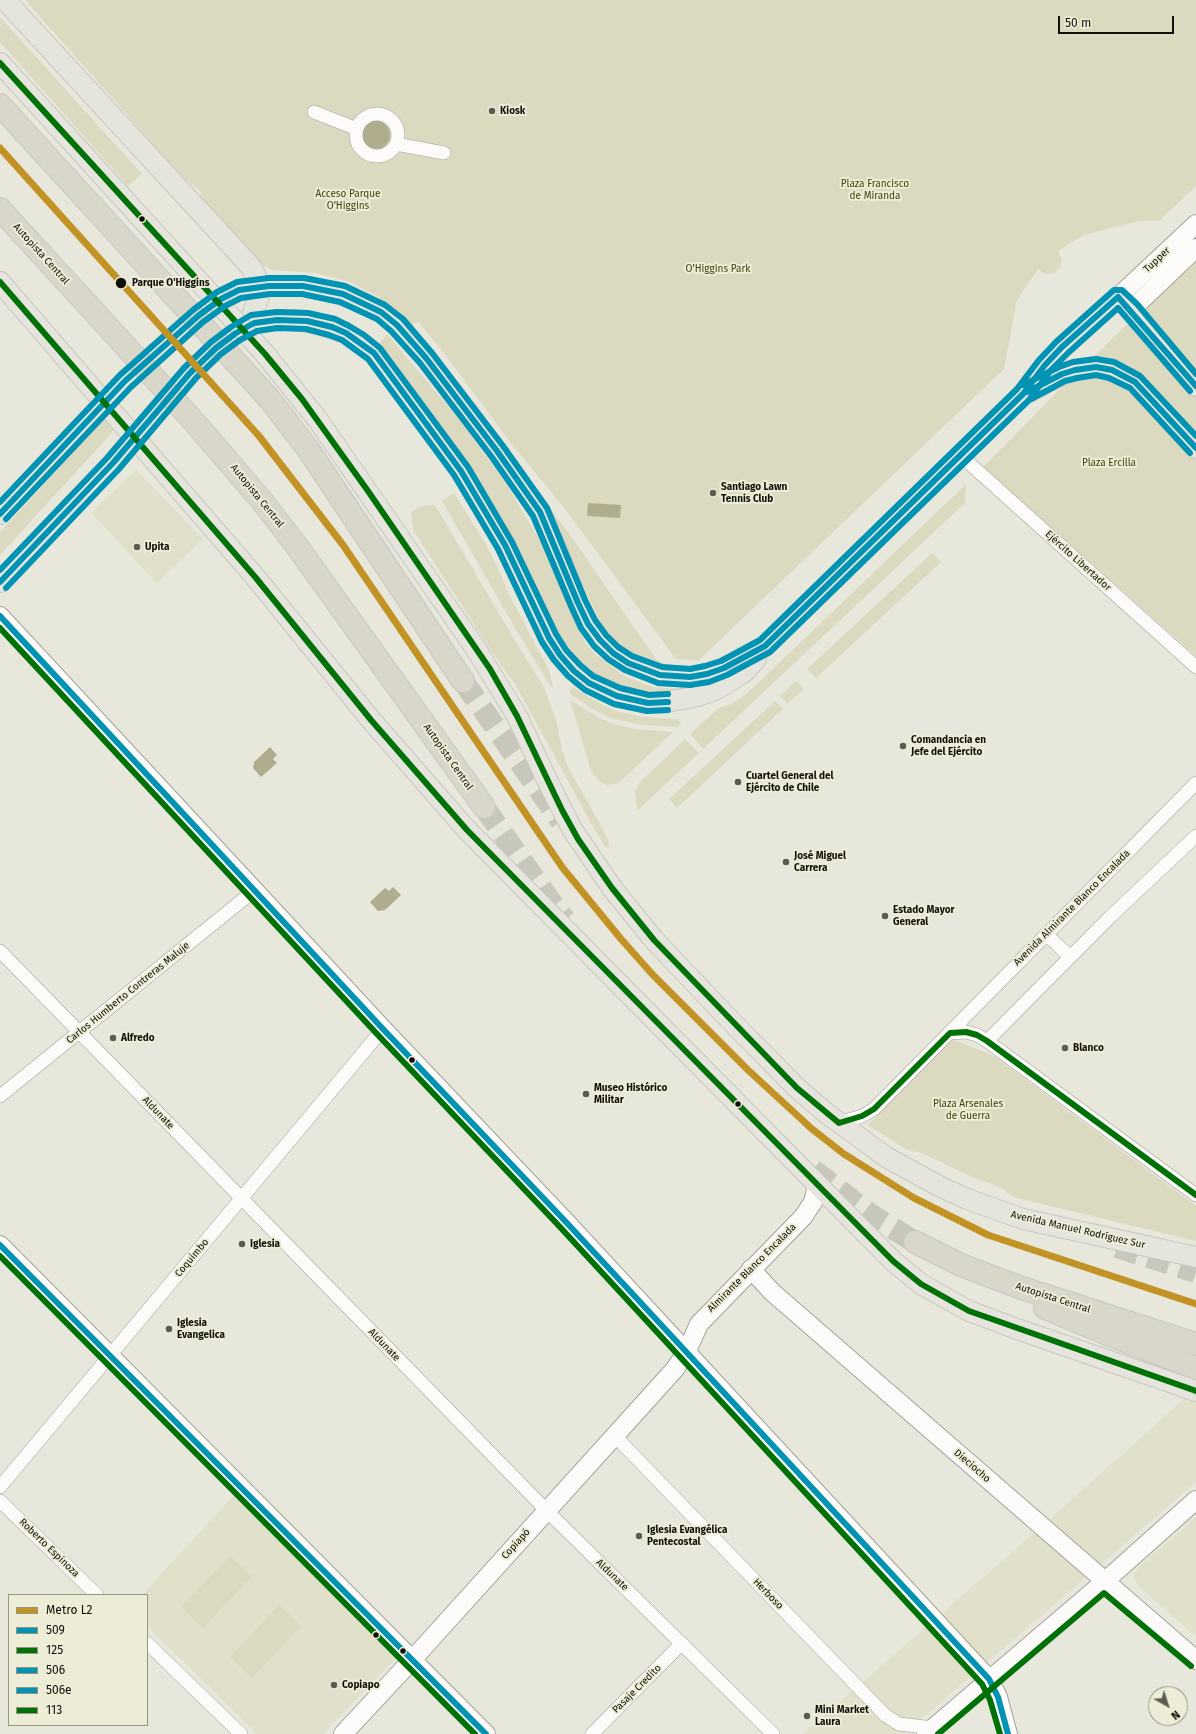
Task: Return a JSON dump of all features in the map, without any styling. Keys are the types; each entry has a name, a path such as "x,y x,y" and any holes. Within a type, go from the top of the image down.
{"highway":[{"path":"0,105 271,401 308,449 463,681"},
{"name":"Autopista Central","path":"0,209 197,425 253,490 296,545 484,807"},
{"name":"Autopista Central","path":"915,1242 984,1275 1196,1344"},
{"path":"984,1275 1064,1317 1196,1368"}],"main road":[{"path":"5,0 252,267 257,279 259,297 250,320 244,328"},
{"name":"Avenida Manuel Rodríguez Sur","path":"0,63 265,354 318,420 476,648 517,716 572,829 612,888 654,940 728,1019 797,1088 839,1123 886,1157 939,1186 996,1210 1053,1226 1196,1257"},
{"path":"0,282 256,578 367,714 466,830 817,1186 907,1274 952,1302 1017,1329 1196,1391"},
{"path":"0,514 125,382 212,304 239,290 258,286 303,286 343,294 381,312 411,340 497,451 540,512 588,624 613,654 628,663 660,675 690,677 707,674 724,668 765,646"},
{"path":"0,582 113,463 190,373 222,343 254,323 286,320 307,321 332,327 346,333 374,353 461,471 505,546 549,638 560,655 574,671 589,683 617,696 658,703 678,701 707,693 727,684 750,666 765,646 1023,394 1045,365 1058,352 1124,304 1196,386"},
{"path":"1023,394 1062,374 1075,370 1096,368 1112,370 1135,382 1196,448"}],"street":[{"path":"314,112 357,129"},
{"path":"379,114 385,115 390,118 397,127 398,138 396,144 393,149 383,155 372,155 362,150 356,140 359,123 368,116 379,114"},
{"path":"396,144 444,153"},
{"name":"Tupper","path":"1124,304 1196,224"},
{"name":"Tupper","path":"1124,304 1196,248"},
{"name":"Ejército Libertador","path":"960,455 1196,667"},
{"path":"0,616 990,1679 998,1697 1008,1734"},
{"name":"Avenida Almirante Blanco Encalada","path":"950,1033 966,1014 1196,784"},
{"path":"987,1041 1070,957 1196,836"},
{"name":"Carlos Humberto Contreras Maluje","path":"0,1096 255,890"},
{"path":"1046,934 1070,957"},
{"name":"Aldunate","path":"0,951 546,1510 773,1734"},
{"name":"Coquimbo","path":"0,1487 383,1029"},
{"path":"839,1123 862,1116 874,1109 950,1033 966,1032 977,1035 987,1041 1196,1195"},
{"name":"Almirante Blanco Encalada","path":"686,1351 694,1332 702,1320 803,1217 813,1202 817,1186"},
{"path":"0,1244 486,1734"},
{"name":"Dieciocho","path":"751,1269 772,1292 1104,1582 1196,1660"},
{"name":"Copiapó","path":"343,1734 615,1436 675,1369 686,1351"},
{"name":"Herboso","path":"615,1436 885,1715 899,1724 933,1732"},
{"path":"933,1732 990,1679 1104,1582 1196,1500"},
{"name":"Roberto Espinoza","path":"0,1501 96,1594"},
{"name":"Pasaje Credito","path":"592,1734 682,1643"},
{"path":"148,1644 241,1734"}],"shaded area":[{"path":"376,121 386,125 390,135 386,145 376,149 366,145 362,135 366,125"},
{"path":"136,470 203,539 157,583 91,513"},
{"path":"588,503 621,505 620,518 587,516"},
{"path":"270,747 277,755 273,759 277,763 261,777 253,768 254,762"},
{"path":"393,887 401,895 385,910 378,911 370,902 385,888 389,891"},
{"path":"1185,1398 1196,1402 1196,1482 904,1734 803,1734 1041,1527"},
{"path":"234,1495 398,1656 323,1734 257,1734 148,1627 148,1594 143,1594"},
{"path":"1196,1517 1196,1636 1139,1587 1134,1578 1134,1573"}],"green space":[{"name":"O'Higgins Park","path":"25,0 1196,0 1196,186 1159,221 1139,221 1084,235 1058,251 1062,259 1060,267 1054,273 1045,274 1038,269 1017,300 1004,369 698,661 676,659 565,509 510,442 418,321 413,325 377,296 347,281 315,273 272,270 263,265 197,197 202,193 178,172"},
{"path":"0,17 142,174 128,186 0,42"},
{"name":"Plaza Ercilla","path":"1196,258 1196,656 983,467 1061,388"},
{"path":"387,334 458,418 505,482 543,546 575,622 587,645 596,655 624,676 653,687 681,689 730,679 650,697 593,677 571,656 556,631 507,529 486,495 378,345"},
{"path":"107,416 118,426 0,555 0,532"},
{"path":"966,484 965,503 703,749 690,734 719,708 731,704 744,696"},
{"path":"454,493 484,541 499,570 509,594 549,670 553,688 524,643 442,501"},
{"path":"542,498 571,536 656,659 671,667 667,670 624,652 605,632"},
{"path":"435,505 544,687 556,720 562,749 568,767 600,824 608,841 609,848 605,847 586,814 515,684 496,658 413,530 411,512 422,506"},
{"path":"932,553 941,562 816,678 807,669"},
{"path":"796,681 804,689 787,704 780,696"},
{"path":"573,687 595,701 616,711 643,717 677,719 681,723 676,727 642,725 613,719 592,709 572,695 569,691"},
{"path":"570,700 599,718 614,724 636,729 673,732 622,780 616,784 607,785 600,782 591,771"},
{"path":"775,701 783,709 677,808 669,799"},
{"path":"685,739 699,753 637,811 635,791 640,782"},
{"name":"Plaza Arsenales de Guerra","path":"952,1039 994,1056 1196,1206 1196,1241 1013,1197 1002,1188 970,1176 919,1152 907,1150 868,1125"},
{"path":"230,1556 252,1576 203,1628 181,1607"},
{"path":"279,1605 301,1626 252,1678 230,1657"}],"tunnel":[{"path":"463,681 561,821"},
{"path":"484,807 565,920"},
{"path":"813,1170 871,1215 915,1242"},
{"path":"1117,1247 1196,1272"}],"metro line":[{"name":"L2","path":"0,148 259,436 343,545 562,867 621,939 653,975 748,1070 812,1129 844,1154 914,1198 988,1235 1196,1304"}],"transit line":[{"name":"125","path":"0,63 265,354 302,399 368,491 490,669 517,716 562,810 578,839 612,888 654,940 797,1088 839,1123 862,1116 874,1109 950,1033 966,1032 977,1035 987,1041 1196,1195"},
{"name":"506e","path":"0,502 120,375 193,310 217,292 237,282 269,278 304,278 345,286 385,305 403,319 432,353 503,446 547,508 585,600 595,620 606,635 618,647 632,656 662,667 690,669 721,661 760,640 1017,389 1039,360 1056,342 1114,290 1122,290 1137,304 1196,374"},
{"name":"125","path":"0,282 256,578 371,720 467,830 893,1261 921,1284 969,1311 1196,1391"},
{"name":"509","path":"0,514 125,381 198,316 221,299 239,290 269,286 303,286 343,294 381,312 397,325 426,358 497,451 540,512 578,603 588,624 600,640 613,653 628,663 660,675 690,677 707,674 724,668 765,646 1023,394 1045,365 1062,347 1118,297 1196,386"},
{"name":"506","path":"6,519 131,387 203,322 225,306 241,298 270,294 302,294 340,302 377,319 391,331 420,363 491,456 533,516 581,628 594,646 608,659 625,670 658,683 690,685 709,682 727,675 770,652 1029,400 1051,370 1068,353 1118,308 1190,391"},
{"name":"506e","path":"0,570 107,458 184,368 211,342 231,327 251,315 277,312 308,313 335,319 364,335 380,348 468,467 512,542 556,634 566,650 580,665 593,676 620,688 649,695 668,694"},
{"name":"509","path":"0,582 113,463 190,373 216,348 236,333 254,323 277,320 307,321 332,327 346,333 374,353 461,471 505,545 549,638 560,655 574,671 589,683 617,696 648,703 668,702"},
{"name":"506","path":"6,588 119,469 196,378 221,354 240,340 257,331 277,328 306,329 342,340 368,359 454,475 498,549 542,642 554,660 568,676 585,690 614,704 647,711 668,710"},
{"name":"506e","path":"1023,385 1059,367 1073,362 1096,359 1114,362 1140,376 1196,436"},
{"name":"509","path":"1027,392 1062,374 1075,370 1096,367 1112,370 1135,382 1196,448"},
{"name":"506","path":"1031,399 1065,381 1096,375 1109,378 1130,388 1190,453"},
{"name":"509","path":"0,616 383,1029 566,1222 989,1679 998,1697 1008,1734"},
{"name":"113","path":"0,628 377,1034 560,1227 982,1684 990,1700 1000,1734"},
{"name":"509","path":"0,1245 486,1734"},
{"name":"113","path":"0,1256 475,1734"},
{"name":"113","path":"938,1734 1104,1593 1191,1666"}],"place":[{"name":"Kiosk","path":"492,111"},
{"name":"Parque O'Higgins","path":"121,283"},
{"name":"Santiago Lawn Tennis Club","path":"713,493"},
{"name":"Upita","path":"137,547"},
{"name":"Comandancia en Jefe del Ejército","path":"903,746"},
{"name":"Cuartel General del Ejército de Chile","path":"738,782"},
{"name":"José Miguel Carrera","path":"786,862"},
{"name":"Estado Mayor General","path":"885,916"},
{"name":"Alfredo","path":"113,1038"},
{"name":"Blanco","path":"1065,1048"},
{"name":"Museo Histórico Militar","path":"586,1094"},
{"name":"Iglesia","path":"242,1244"},
{"name":"Iglesia Evangelica","path":"169,1329"},
{"name":"Iglesia Evangélica Pentecostal","path":"639,1536"},
{"name":"Copiapo","path":"334,1685"},
{"name":"Mini Market Laura","path":"807,1716"}],"park label":[{"name":"Plaza Francisco de Miranda","path":"875,190"},
{"name":"Acceso Parque O'Higgins","path":"348,200"}]}
